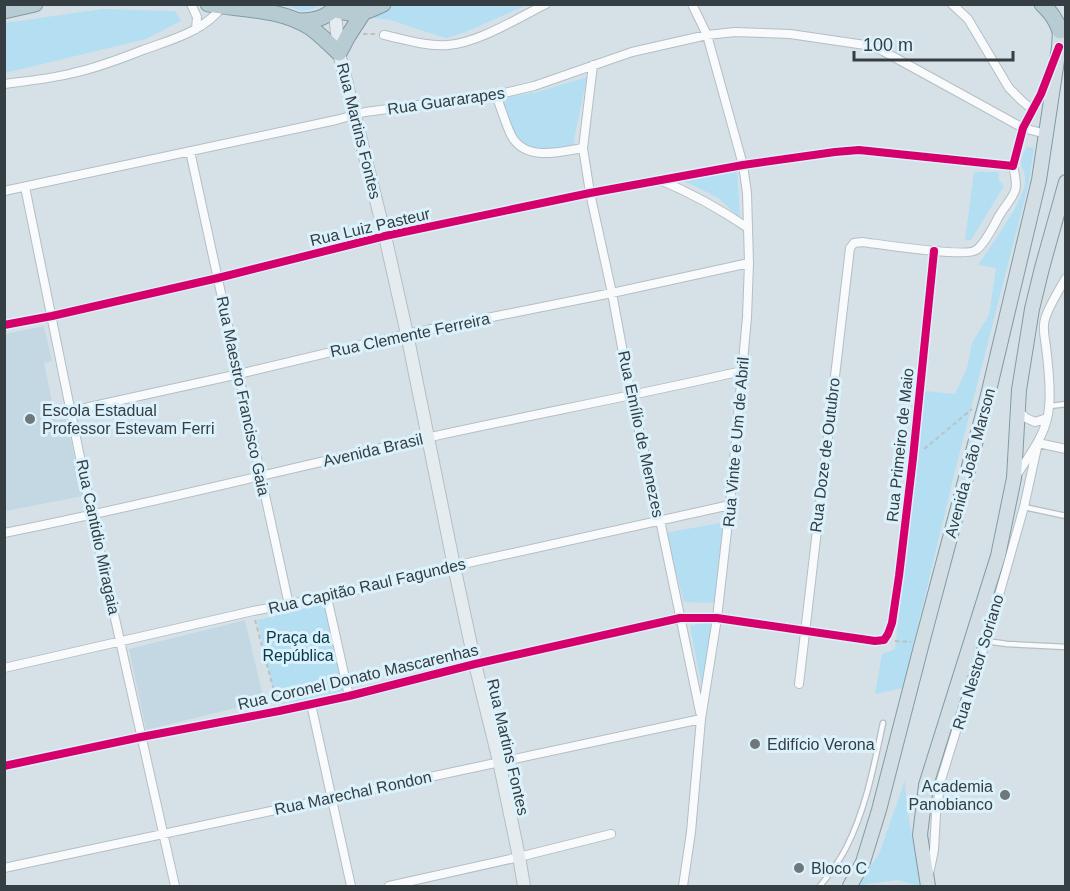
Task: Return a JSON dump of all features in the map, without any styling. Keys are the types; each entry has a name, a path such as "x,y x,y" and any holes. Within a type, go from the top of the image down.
{"highway":[{"path":"4,11 35,4"},
{"path":"299,21 320,19 329,14 334,7 352,14 363,13 383,4"},
{"path":"1042,4 1057,21 1060,32"},
{"path":"215,6 276,14 299,21 312,29 339,53 363,13"}],"main road":[{"name":"Avenida João Marson","path":"850,886 863,862 879,810 988,395 1039,180 1060,32"},
{"name":"Avenida João Marson","path":"927,884 920,835 926,785 998,556 1014,478 1019,390 1032,309 1065,182"}],"street":[{"path":"191,4 197,17 196,29"},
{"path":"384,35 432,45 447,45 474,39 546,4"},
{"name":"Rua Vinte e Um de Abril","path":"683,886 692,832 701,719 717,618 730,505 747,317 749,263 747,194 743,165 707,35 692,4"},
{"path":"952,4 968,19 1009,88 1034,110"},
{"path":"4,84 72,74 172,40 196,29 217,14 215,6"},
{"name":"Rua Martins Fontes","path":"334,7 339,53 407,334 454,566 499,761 524,886"},
{"name":"Rua Guararapes","path":"4,191 376,110 496,95 534,86 632,52 707,35 735,32 790,34 872,46 1023,128 1046,134"},
{"path":"934,251 969,253 979,248 1014,194 1016,182 1012,166 1023,128 1034,110 1059,47"},
{"name":"Rua Emílio de Menezes","path":"593,65 583,148 590,193 701,719"},
{"path":"496,95 512,136 521,147 538,153 583,148"},
{"name":"Rua Luiz Pasteur","path":"4,325 218,278 385,236 590,193 743,165 859,150 1012,166"},
{"name":"Rua Maestro Francisco Gaia","path":"190,151 289,605"},
{"path":"659,180 712,204 748,228"},
{"name":"Rua Cantidio Miragaia","path":"25,187 92,516 175,886"},
{"name":"Rua Doze de Outubro","path":"799,684 850,248 854,243 869,243 934,251"},
{"name":"Rua Primeiro de Maio","path":"884,640 892,623 913,458 934,251"},
{"name":"Rua Clemente Ferreira","path":"71,411 407,334 749,263"},
{"path":"1014,478 1043,434 1050,406 1045,319 1065,278"},
{"name":"Avenida Brasil","path":"4,533 92,516 427,438 742,371"},
{"path":"1018,410 1026,418 1035,422 1047,418"},
{"path":"1038,443 1065,449"},
{"name":"Rua Nestor Soriano","path":"927,884 941,780 986,641 1024,507 1038,443"},
{"name":"Rua Capitão Raul Fagundes","path":"4,668 730,505"},
{"path":"327,597 349,696"},
{"name":"Rua Coronel Donato Mascarenhas","path":"4,766 349,696 475,664 680,618 717,618 875,641 884,640"},
{"path":"311,704 351,886"},
{"name":"Rua Marechal Rondon","path":"4,868 701,719"},
{"path":"389,886 611,834"}],"lane":[{"path":"1050,406 1065,404"},
{"path":"1024,507 1065,516"},
{"path":"986,641 1065,647"},
{"path":"819,886 846,849 856,824 869,787 883,723"}],"path":[{"path":"348,36 384,35"},
{"path":"913,458 972,410"},
{"path":"253,612 279,711"},
{"path":"884,640 922,644"}],"shaded area":[{"name":"Escola Estadual Professor Estevam Ferri","path":"44,326 52,361 44,363 56,420 66,419 83,496 5,511 5,334"},
{"path":"245,620 264,701 146,730 129,649"}],"green space":[{"path":"287,5 318,5 318,6 302,11"},
{"path":"395,5 527,5 446,38 391,20 365,17"},
{"path":"102,9 175,11 181,21 146,39 5,73 5,23"},
{"path":"587,77 574,139 575,145 550,151 535,151 520,142 514,135 499,99 537,92"},
{"path":"1027,147 1034,148 1029,182 953,479 903,688 875,694 882,654 895,649 925,391 955,394 967,368 972,343 989,315 996,268 978,265 1023,191 1025,178 1021,159"},
{"path":"737,168 740,218 717,197 682,180"},
{"path":"974,172 998,172 999,180 1004,186 971,240 965,240"},
{"path":"725,522 715,603 684,602 665,533"},
{"name":"Praça da República","path":"324,604 343,691 277,705 257,620"},
{"path":"714,621 702,688 690,626"},
{"path":"905,780 907,808 925,886 898,880 857,886 879,854"}],"cycle path":[{"path":"4,325 218,278 385,236 590,193 743,165 859,150 1013,166 1023,128 1041,94 1059,47"},
{"path":"4,766 349,696 475,664 680,618 717,618 875,641 884,640 892,623 899,576 934,251"}],"place":[{"name":"Escola Estadual Professor Estevam Ferri","path":"30,419"},
{"name":"Edifício Verona","path":"755,744"},
{"name":"Academia Panobianco","path":"1005,795"},
{"name":"Bloco C","path":"799,868"}]}
